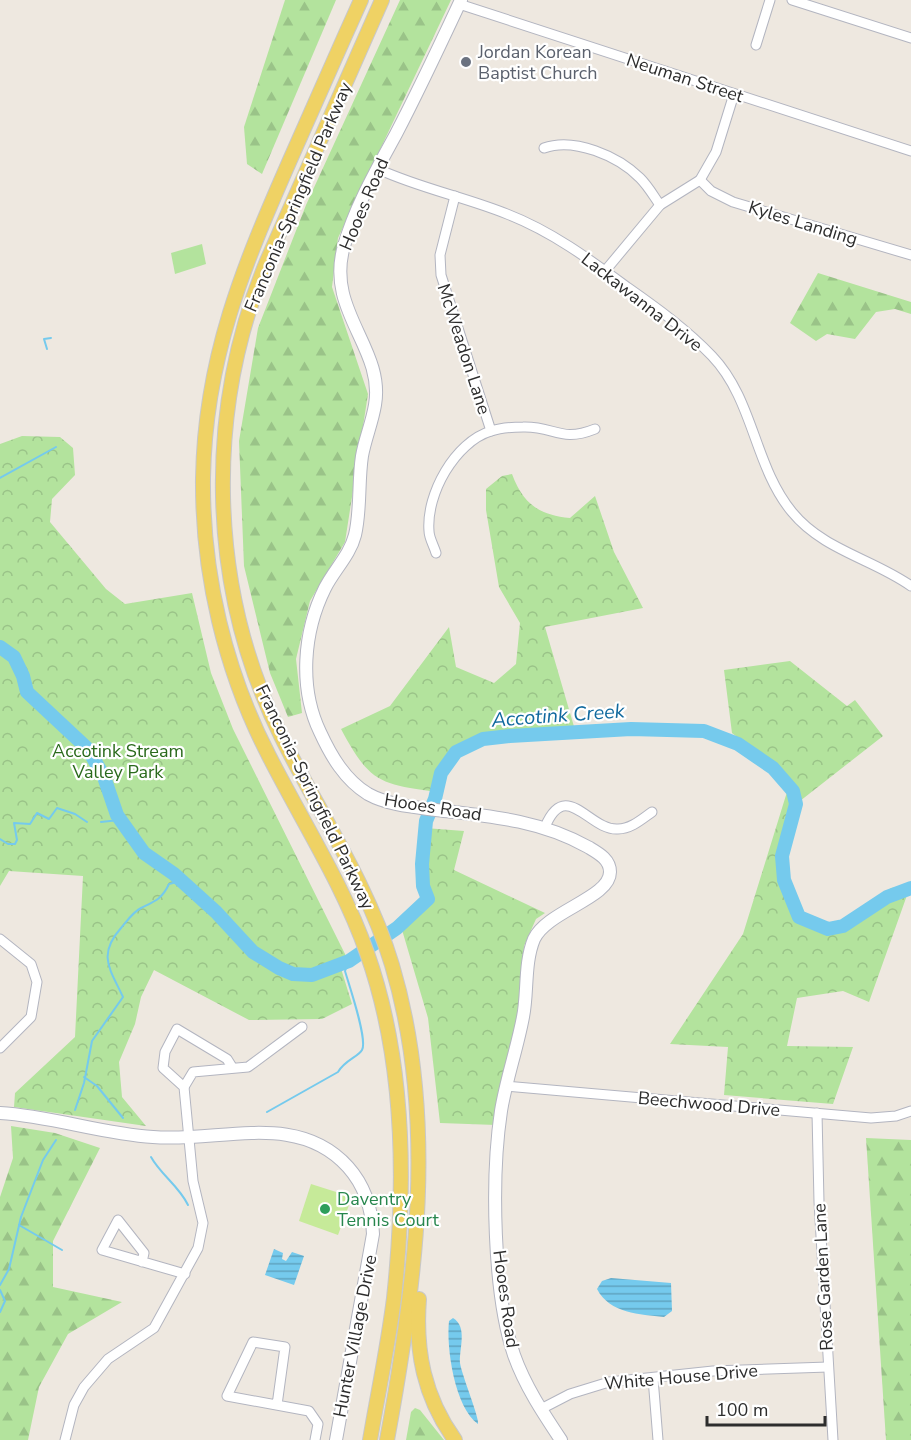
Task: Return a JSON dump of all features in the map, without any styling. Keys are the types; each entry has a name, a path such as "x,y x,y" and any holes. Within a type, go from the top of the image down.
{"main road":[{"name":"Franconia-Springfield Parkway","path":"361,0 239,280 213,378 205,436 203,479 206,537 213,595 236,679 267,753 346,904 363,942 378,987 392,1070 399,1193 394,1298 370,1438"},
{"name":"Franconia-Springfield Parkway","path":"382,0 267,261 252,302 231,386 223,470 223,514 229,571 248,654 280,734 364,896 384,942 407,1032 414,1089 419,1204 409,1312 387,1440"},
{"path":"419,1204 423,1258 418,1328 419,1356 435,1408 454,1440"}],"street":[{"path":"756,45 770,0"},
{"path":"792,0 911,38"},
{"name":"Neuman Street","path":"460,2 911,151"},
{"name":"Hooes Road","path":"460,2 348,235 340,275 345,304 373,371 375,403 362,457 355,534 317,605 309,640 306,676 315,721 343,771 370,795 408,806 545,827 602,855 608,863 610,874 601,889 551,918 534,939 530,953 524,1015 506,1086 496,1165 501,1282 513,1350 520,1371 561,1440"},
{"path":"605,271 660,205 700,180 716,152 734,94"},
{"path":"544,148 554,144 570,144 609,157 639,177 660,205"},
{"name":"Lackawanna Drive","path":"378,169 531,225 605,271 680,327 721,366 741,400 774,483 798,519 834,546 891,572 911,586"},
{"name":"Kyles Landing","path":"700,180 711,191 733,202 911,255"},
{"name":"McWeadon Lane","path":"455,196 440,255 441,275 490,431"},
{"path":"436,553 429,531 438,482 461,451 490,431 525,427 577,436 595,429"},
{"path":"545,827 554,809 563,806 577,809 614,829 628,827 652,812"},
{"path":"0,939 31,964 37,982 31,1017 0,1048"},
{"path":"66,1440 74,1405 91,1377 108,1359 154,1328 198,1248 203,1223 193,1181 184,1087 193,1072 248,1066 303,1027"},
{"path":"184,1087 164,1068 165,1052 177,1029 227,1059 232,1066"},
{"name":"Beechwood Drive","path":"506,1086 881,1118 911,1111"},
{"name":"Hunter Village Drive","path":"0,1113 128,1135 190,1137 279,1133 303,1137 324,1146 339,1158 353,1172 364,1190 372,1213 372,1245 336,1440"},
{"name":"Rose Garden Lane","path":"818,1113 819,1202 833,1440"},
{"path":"142,1262 144,1253 118,1220 102,1250 142,1262 185,1274"},
{"path":"277,1405 285,1347 253,1342 227,1396 309,1411 318,1424 315,1440"},
{"name":"White House Drive","path":"541,1409 590,1386 723,1371 828,1367"},
{"path":"653,1378 658,1440"}],"green space":[{"path":"285,0 336,0 262,174 247,164 244,127"},
{"path":"400,0 451,0 338,238 332,287 368,394 345,542 310,601 296,659 302,713 288,717 270,673 244,566 239,441 258,328 306,205"},
{"path":"202,244 206,264 175,274 171,253"},
{"path":"818,273 911,302 911,314 895,309 876,312 855,339 827,334 816,341 790,323"},
{"name":"Accotink Stream Valley Park","path":"22,436 60,437 73,448 75,475 52,499 50,522 106,589 125,604 192,593 211,673 233,729 347,958 339,962 352,1004 322,1019 249,1020 154,970 141,997 135,1024 119,1062 122,1097 146,1126 14,1107 15,1093 75,1037 83,876 9,871 0,886 0,444"},
{"path":"512,474 527,500 549,514 570,518 595,496 614,552 643,608 545,627 575,730 512,732 468,742 453,749 438,792 389,783 369,771 341,729 390,706 449,627 456,667 494,683 516,664 520,623 499,587 486,510 486,489 502,476"},
{"path":"790,661 847,706 855,700 883,736 800,801 782,867 805,919 834,927 891,888 911,884 869,1002 843,991 797,998 787,1046 853,1047 833,1104 724,1095 728,1047 670,1044 743,934 791,779 732,733 724,670"},
{"path":"425,828 464,831 454,870 545,913 536,919 524,946 520,1018 496,1125 440,1123 428,1018 400,923 424,911 417,869"},
{"path":"11,1126 55,1133 100,1148 53,1241 53,1287 122,1302 68,1334 39,1387 28,1440 0,1440 0,1197 13,1158"},
{"path":"866,1138 911,1140 911,1440 886,1440"},
{"name":"Daventry Tennis Court","path":"311,1184 352,1197 338,1235 299,1221"},
{"path":"415,1408 420,1410 444,1440 406,1440 411,1412"}],"water":[{"path":"274,1249 283,1253 282,1259 286,1261 292,1252 304,1256 294,1285 265,1275"},
{"path":"611,1278 671,1283 672,1311 664,1317 626,1311 610,1304 597,1289 602,1281"},
{"path":"453,1318 458,1322 462,1333 460,1363 478,1424 463,1405 454,1377 448,1333 449,1321"}],"waterway":[{"path":"47,349 44,339 51,338"},
{"path":"0,478 56,447"},
{"name":"Accotink Creek","path":"0,647 14,657 23,676 27,692 88,749 104,777 117,815 144,853 174,874 216,912 253,952 293,974 312,975 349,961 397,928 428,899 423,886 422,864 426,821 435,799 441,773 456,752 483,739 631,729 704,731 738,744 773,768 793,791 796,804 782,856 784,880 799,917 828,929 843,926 887,897 911,888"},
{"path":"0,839 8,844 15,844 17,840 14,823 30,824 37,813 49,819 57,808 75,814 87,822"},
{"path":"101,822 119,820"},
{"path":"75,1110 84,1083 92,1041 123,997 110,970 109,946 135,912 158,899 169,884 181,881"},
{"path":"267,1112 338,1072 344,1064 362,1050 360,1024 345,971 349,961"},
{"path":"84,1077 97,1086 123,1118"},
{"path":"0,1285 9,1269 21,1217 43,1160 56,1140"},
{"path":"151,1157 188,1205"},
{"path":"19,1225 62,1250"},
{"path":"0,1290 5,1301 0,1312"}],"place":[{"name":"Jordan Korean Baptist Church","path":"466,62"},
{"name":"Daventry Tennis Court","path":"325,1209"}]}
